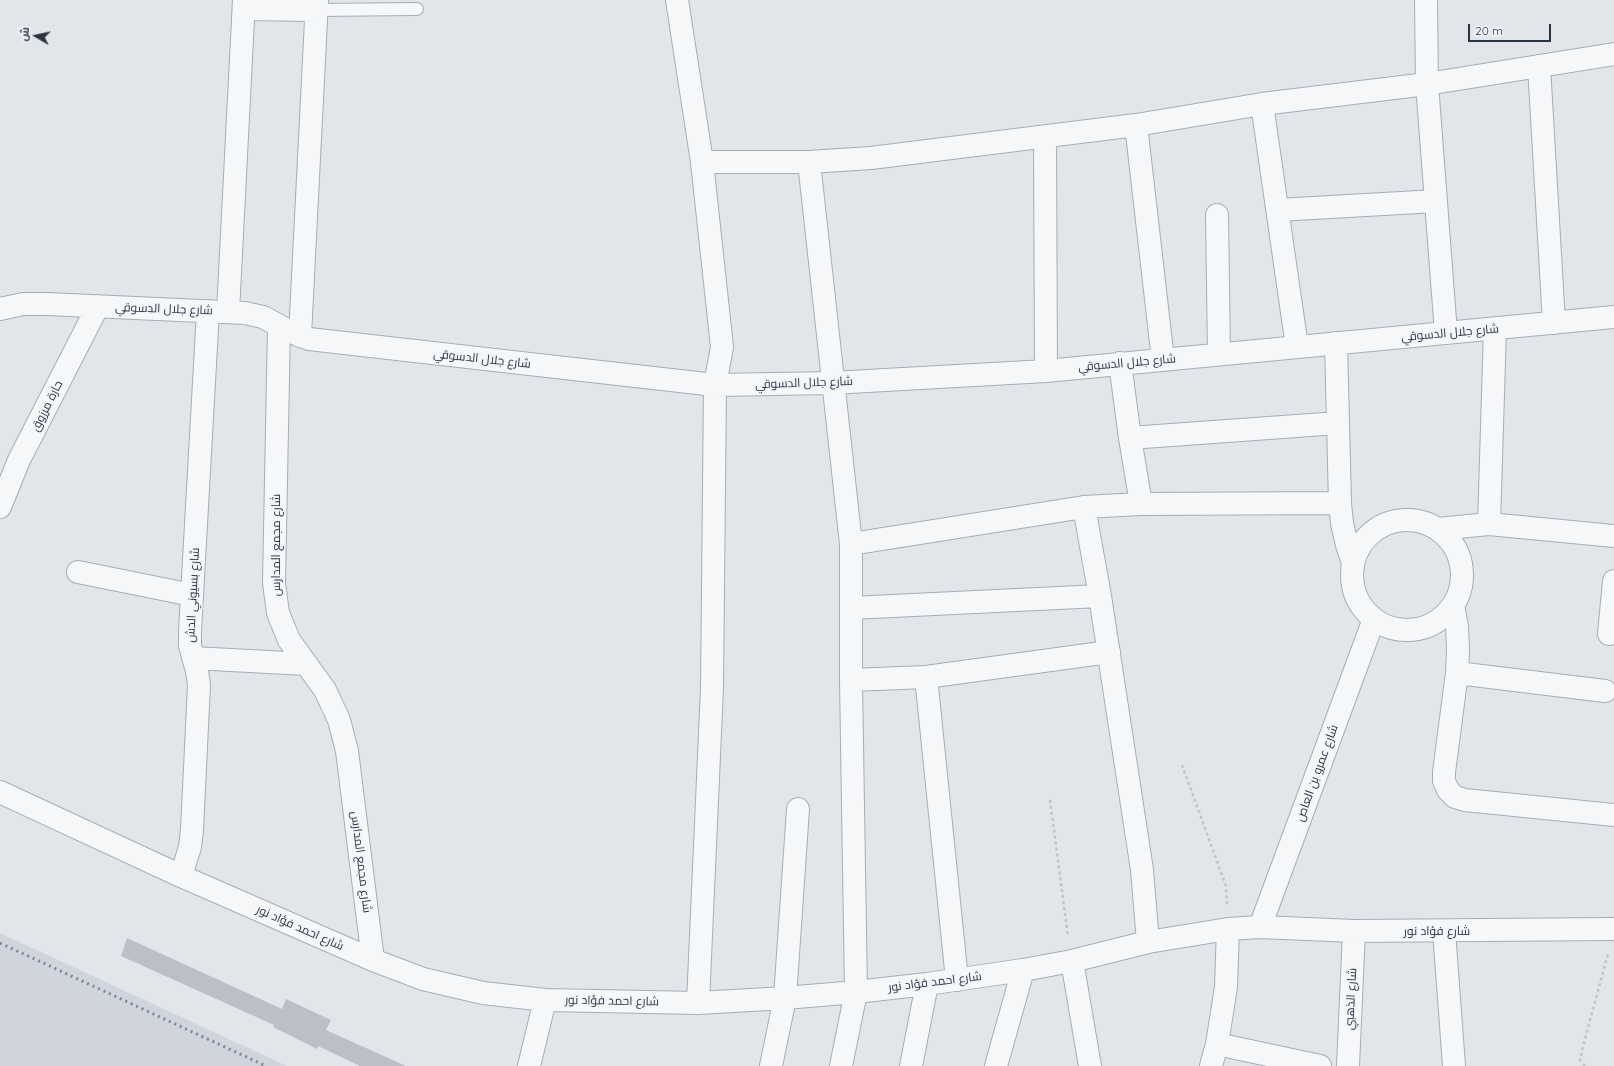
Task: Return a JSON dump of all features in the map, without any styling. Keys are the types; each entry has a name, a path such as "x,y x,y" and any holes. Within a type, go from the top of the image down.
{"street":[{"path":"677,0 702,162 722,346 715,385 712,688 698,1003"},
{"path":"1426,0 1427,84 1446,333"},
{"path":"244,5 316,5 300,336"},
{"name":"شارع بسيوني الدش","path":"181,876 190,847 192,830 198,686 190,646 192,595 244,5"},
{"path":"702,162 809,162 871,158 1136,125 1262,104 1427,84 1539,66 1614,60"},
{"path":"1539,66 1554,323"},
{"path":"1262,104 1297,347"},
{"path":"1136,125 1163,360"},
{"path":"1045,137 1046,371"},
{"path":"809,162 832,383 851,544 851,680 856,992 841,1066"},
{"path":"1278,210 1436,201"},
{"path":"1217,215 1219,354"},
{"name":"شارع جلال الدسوقي","path":"0,308 23,304 246,313 263,317 279,326 309,339 715,385 832,383 1046,371 1614,317"},
{"name":"حارة مرزوق","path":"0,507 19,460 98,306"},
{"name":"شارع مجمع المدارس","path":"279,326 274,583 278,613 289,640 325,690 338,720 348,751 373,960"},
{"path":"1489,524 1495,329"},
{"path":"1336,343 1340,503 1342,523 1353,563"},
{"path":"1120,364 1141,504"},
{"path":"1130,438 1338,423"},
{"path":"851,544 1084,507 1141,504 1340,503"},
{"path":"1084,507 1109,652 1142,870 1148,942"},
{"path":"1410,519 1425,523 1438,529 1448,538 1456,550 1461,564 1462,578 1459,592 1453,605 1443,616 1431,624 1416,629 1402,629 1387,626 1374,619 1363,608 1356,594 1352,579 1353,563 1359,548 1368,536 1380,527 1395,521 1410,519"},
{"path":"1438,529 1489,524 1614,536"},
{"path":"78,572 192,595"},
{"path":"1609,634 1614,581"},
{"path":"852,608 1100,596"},
{"path":"1453,605 1457,627 1458,650 1457,673 1444,772 1444,782 1448,790 1455,797 1464,800 1614,814"},
{"name":"شارع عمرو بن العاص","path":"1260,927 1374,619"},
{"path":"851,680 926,677 1109,652"},
{"path":"193,658 306,664"},
{"path":"1457,673 1605,691"},
{"path":"926,677 956,980"},
{"name":"شارع احمد فؤاد نور","path":"0,792 181,876 373,960 424,979 483,993 545,1000 698,1003 856,992 927,984 1022,970 1072,961 1148,942 1228,929 1260,927"},
{"path":"771,1066 785,998 798,809"},
{"name":"شارع فؤاد نور","path":"1260,927 1354,931 1444,931 1612,938"},
{"path":"1211,1066 1217,1044 1226,987 1228,929"},
{"name":"شارع الذهبي","path":"1348,1066 1354,931"},
{"path":"1444,931 1454,1066"},
{"path":"1072,961 1090,1066"},
{"path":"996,1066 1022,970"},
{"path":"911,1066 927,984"},
{"path":"529,1066 545,1000"},
{"path":"1217,1044 1320,1066"}],"lane":[{"path":"316,5 417,9"}],"path":[{"path":"1182,765 1226,886 1228,929"},
{"path":"1050,800 1072,961"},
{"path":"1585,1066 1580,1060 1612,938"}],"shaded area":[{"path":"0,933 287,1066 0,1066"}],"building":[{"path":"127,938 282,1009 286,999 331,1020 326,1030 406,1066 360,1066 318,1046 317,1049 273,1027 274,1025 121,956"}],"railway":[{"path":"0,943 266,1066"}]}
